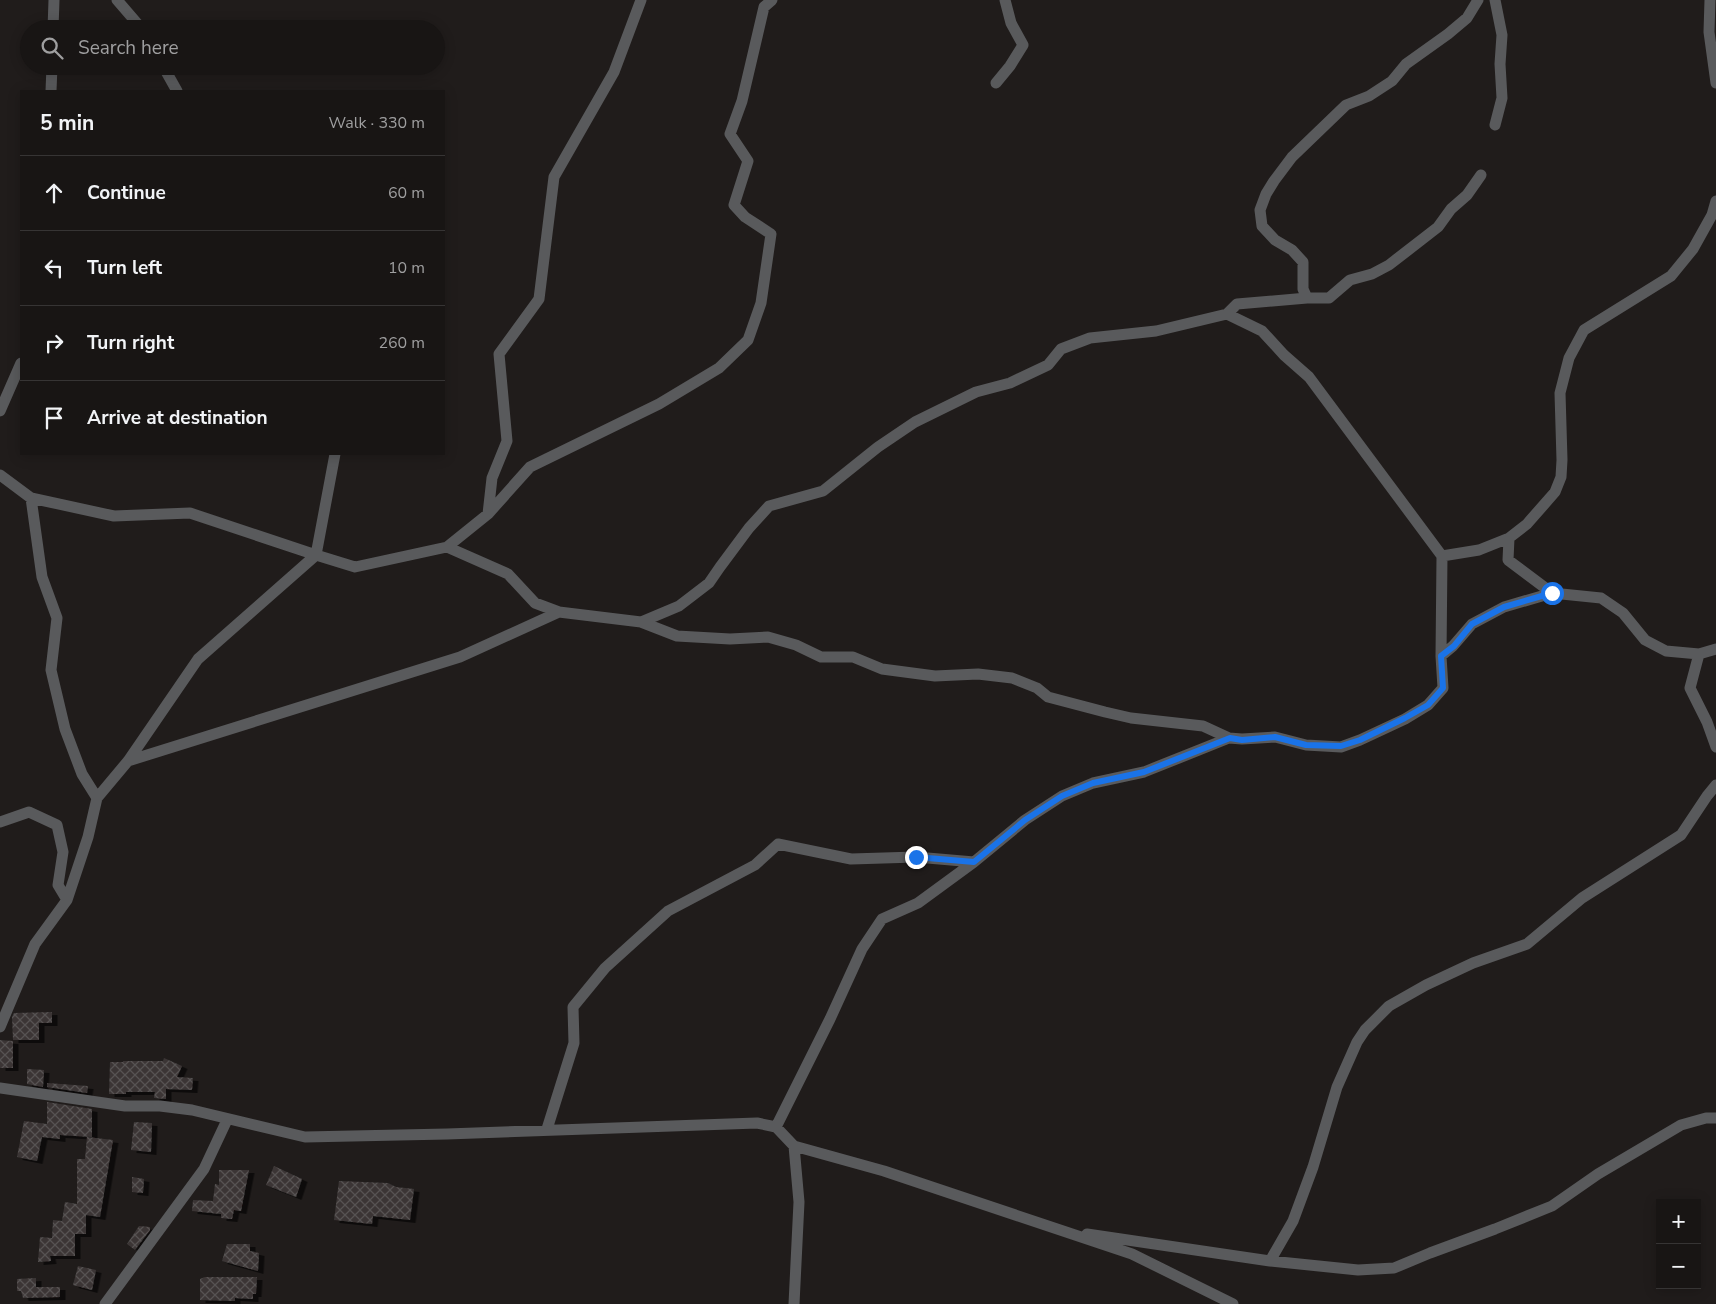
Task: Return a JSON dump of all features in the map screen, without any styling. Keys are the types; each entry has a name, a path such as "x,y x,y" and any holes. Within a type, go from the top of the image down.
{"street":[{"path":"53,20 54,0"},
{"path":"117,0 134,20"},
{"path":"488,514 492,478 507,441 498,354 540,299 554,177 614,72 641,0"},
{"path":"0,475 31,498 114,516 190,513 355,567 447,547 488,514 530,467 659,404 719,368 748,340 761,303 771,234 745,217 734,205 748,161 730,134 742,101 764,7 772,0"},
{"path":"996,83 1010,66 1023,44 1012,23 1004,0"},
{"path":"1307,298 1303,289 1303,262 1292,250 1275,240 1262,226 1260,210 1266,194 1292,157 1346,105 1369,96 1392,81 1406,64 1467,18 1478,0"},
{"path":"1495,0 1502,35 1500,64 1502,98 1495,125"},
{"path":"1710,0 1709,32 1716,83"},
{"path":"51,90 52,75"},
{"path":"168,75 176,90"},
{"path":"641,622 679,606 709,584 749,528 769,506 823,491 878,446 915,422 976,392 1010,383 1048,365 1060,349 1090,338 1156,331 1227,314 1237,304 1329,298 1350,280 1372,274 1390,266 1438,227 1451,208 1467,195 1481,176"},
{"path":"1442,556 1479,550 1509,538 1541,510 1555,492 1561,477 1560,393 1569,358 1584,330 1672,276 1693,249 1712,215 1716,201"},
{"path":"447,547 508,574 535,603 559,612 641,622 677,636 730,640 768,637 796,644 821,657 853,657 882,669 935,676 978,674 1012,678 1037,688 1048,697 1131,718 1203,726 1230,738 1242,740 1275,737 1306,745 1341,746 1360,740 1428,705 1443,688 1441,656 1442,556 1310,377 1284,355 1262,331 1227,314"},
{"path":"0,411 20,365"},
{"path":"0,1027 35,944 67,900 88,837 98,798 128,761 198,659 316,555 335,455"},
{"path":"31,498 42,577 57,618 51,670 65,729 82,774 98,798"},
{"path":"1509,538 1508,560 1552,593"},
{"path":"1441,656 1454,646 1472,624 1504,607 1552,593 1601,598 1623,613 1645,640 1666,651 1699,654 1716,649"},
{"path":"128,761 460,657 559,612"},
{"path":"1699,654 1690,688 1707,722 1716,747"},
{"path":"776,1127 830,1019 862,949 882,919 918,904 974,862 1025,820 1062,796 1093,783 1144,772 1230,738"},
{"path":"1270,1261 1293,1221 1313,1167 1337,1087 1357,1042 1365,1030 1389,1006 1426,985 1473,963 1526,944 1582,898 1681,835 1716,785"},
{"path":"0,822 29,812 57,825 63,852 58,885 67,900"},
{"path":"547,1129 574,1043 573,1007 605,968 668,911 755,864 778,844 851,859 916,857 974,862"},
{"path":"0,1088 125,1106 160,1106 192,1110 227,1120 304,1137 756,1123 776,1127 794,1146 884,1171 1132,1254 1233,1304"},
{"path":"1060,1230 1270,1261 1358,1270 1394,1268 1552,1206 1598,1174 1681,1125 1706,1118 1716,1118"},
{"path":"105,1304 204,1169 227,1120"},
{"path":"794,1146 799,1202 794,1304"}],"building":[{"path":"52,1012 52,1023 39,1023 39,1040 13,1040 12,1017 14,1013"},
{"path":"0,1040 13,1041 13,1068 0,1068"},
{"path":"164,1058 182,1066 177,1077 193,1078 192,1090 166,1089 166,1099 154,1098 155,1092 109,1094 110,1062 163,1061"},
{"path":"27,1069 44,1070 43,1087 27,1084"},
{"path":"47,1083 88,1086 87,1093 47,1087"},
{"path":"47,1102 92,1109 92,1137 60,1135 60,1139 42,1137 37,1161 17,1157 24,1121 47,1124"},
{"path":"134,1122 152,1123 151,1152 131,1150"},
{"path":"87,1137 113,1140 100,1217 86,1215 86,1234 75,1234 75,1256 50,1256 51,1261 38,1262 40,1237 52,1238 53,1220 62,1221 65,1202 77,1204 77,1159 85,1159"},
{"path":"274,1166 302,1179 296,1197 266,1185"},
{"path":"219,1170 249,1170 241,1211 234,1210 232,1219 221,1218 221,1214 192,1211 193,1200 213,1201 215,1184 219,1185"},
{"path":"132,1177 144,1179 143,1193 132,1192"},
{"path":"339,1181 388,1183 396,1187 414,1189 410,1220 373,1216 372,1224 334,1220"},
{"path":"139,1226 150,1227 150,1230 135,1250 127,1244"},
{"path":"227,1244 250,1244 250,1251 259,1253 258,1271 222,1261"},
{"path":"78,1266 96,1270 92,1290 73,1285"},
{"path":"205,1277 257,1277 256,1294 253,1294 253,1299 235,1298 235,1301 200,1300 200,1279"},
{"path":"36,1278 36,1287 60,1287 60,1297 23,1298 21,1291 17,1291 17,1279"}],"route":[{"path":"916,857 974,862 1025,820 1062,796 1093,783 1144,772 1230,738 1242,740 1275,737 1306,745 1341,746 1360,740 1428,705 1443,688 1441,656 1454,646 1472,624 1504,607 1552,593"}]}
